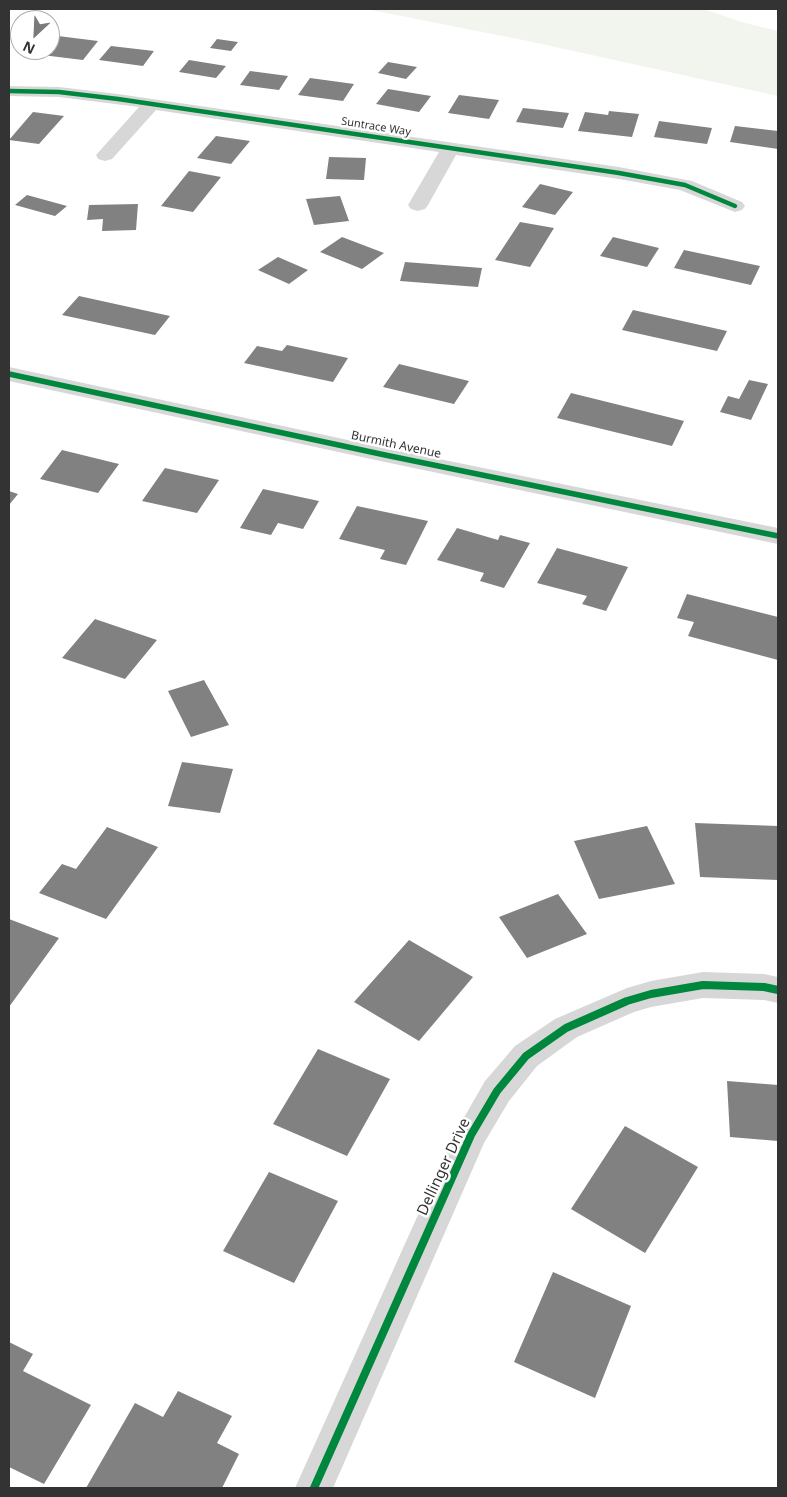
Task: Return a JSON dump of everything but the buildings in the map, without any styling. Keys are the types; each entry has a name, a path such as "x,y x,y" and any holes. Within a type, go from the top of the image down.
{"street":[{"name":"Suntrace Way","path":"9,91 85,94 450,149 619,172 685,185 735,206"},
{"path":"105,155 152,104"},
{"path":"418,205 450,149"},
{"name":"Burmith Avenue","path":"9,374 385,455 778,536"},
{"name":"Dellinger Drive","path":"314,1488 471,1135 497,1091 526,1056 566,1028 627,1001 651,994 703,985 764,987 778,990"}],"shaded area":[{"path":"366,9 703,9 745,23 778,31 778,96 528,41"}],"cycle path":[{"path":"9,91 59,92 118,99 619,173 685,185 735,206"},
{"path":"9,374 385,455 778,536"},
{"path":"314,1488 471,1135 497,1091 526,1056 566,1028 627,1001 651,994 703,985 764,987 778,990"}]}
